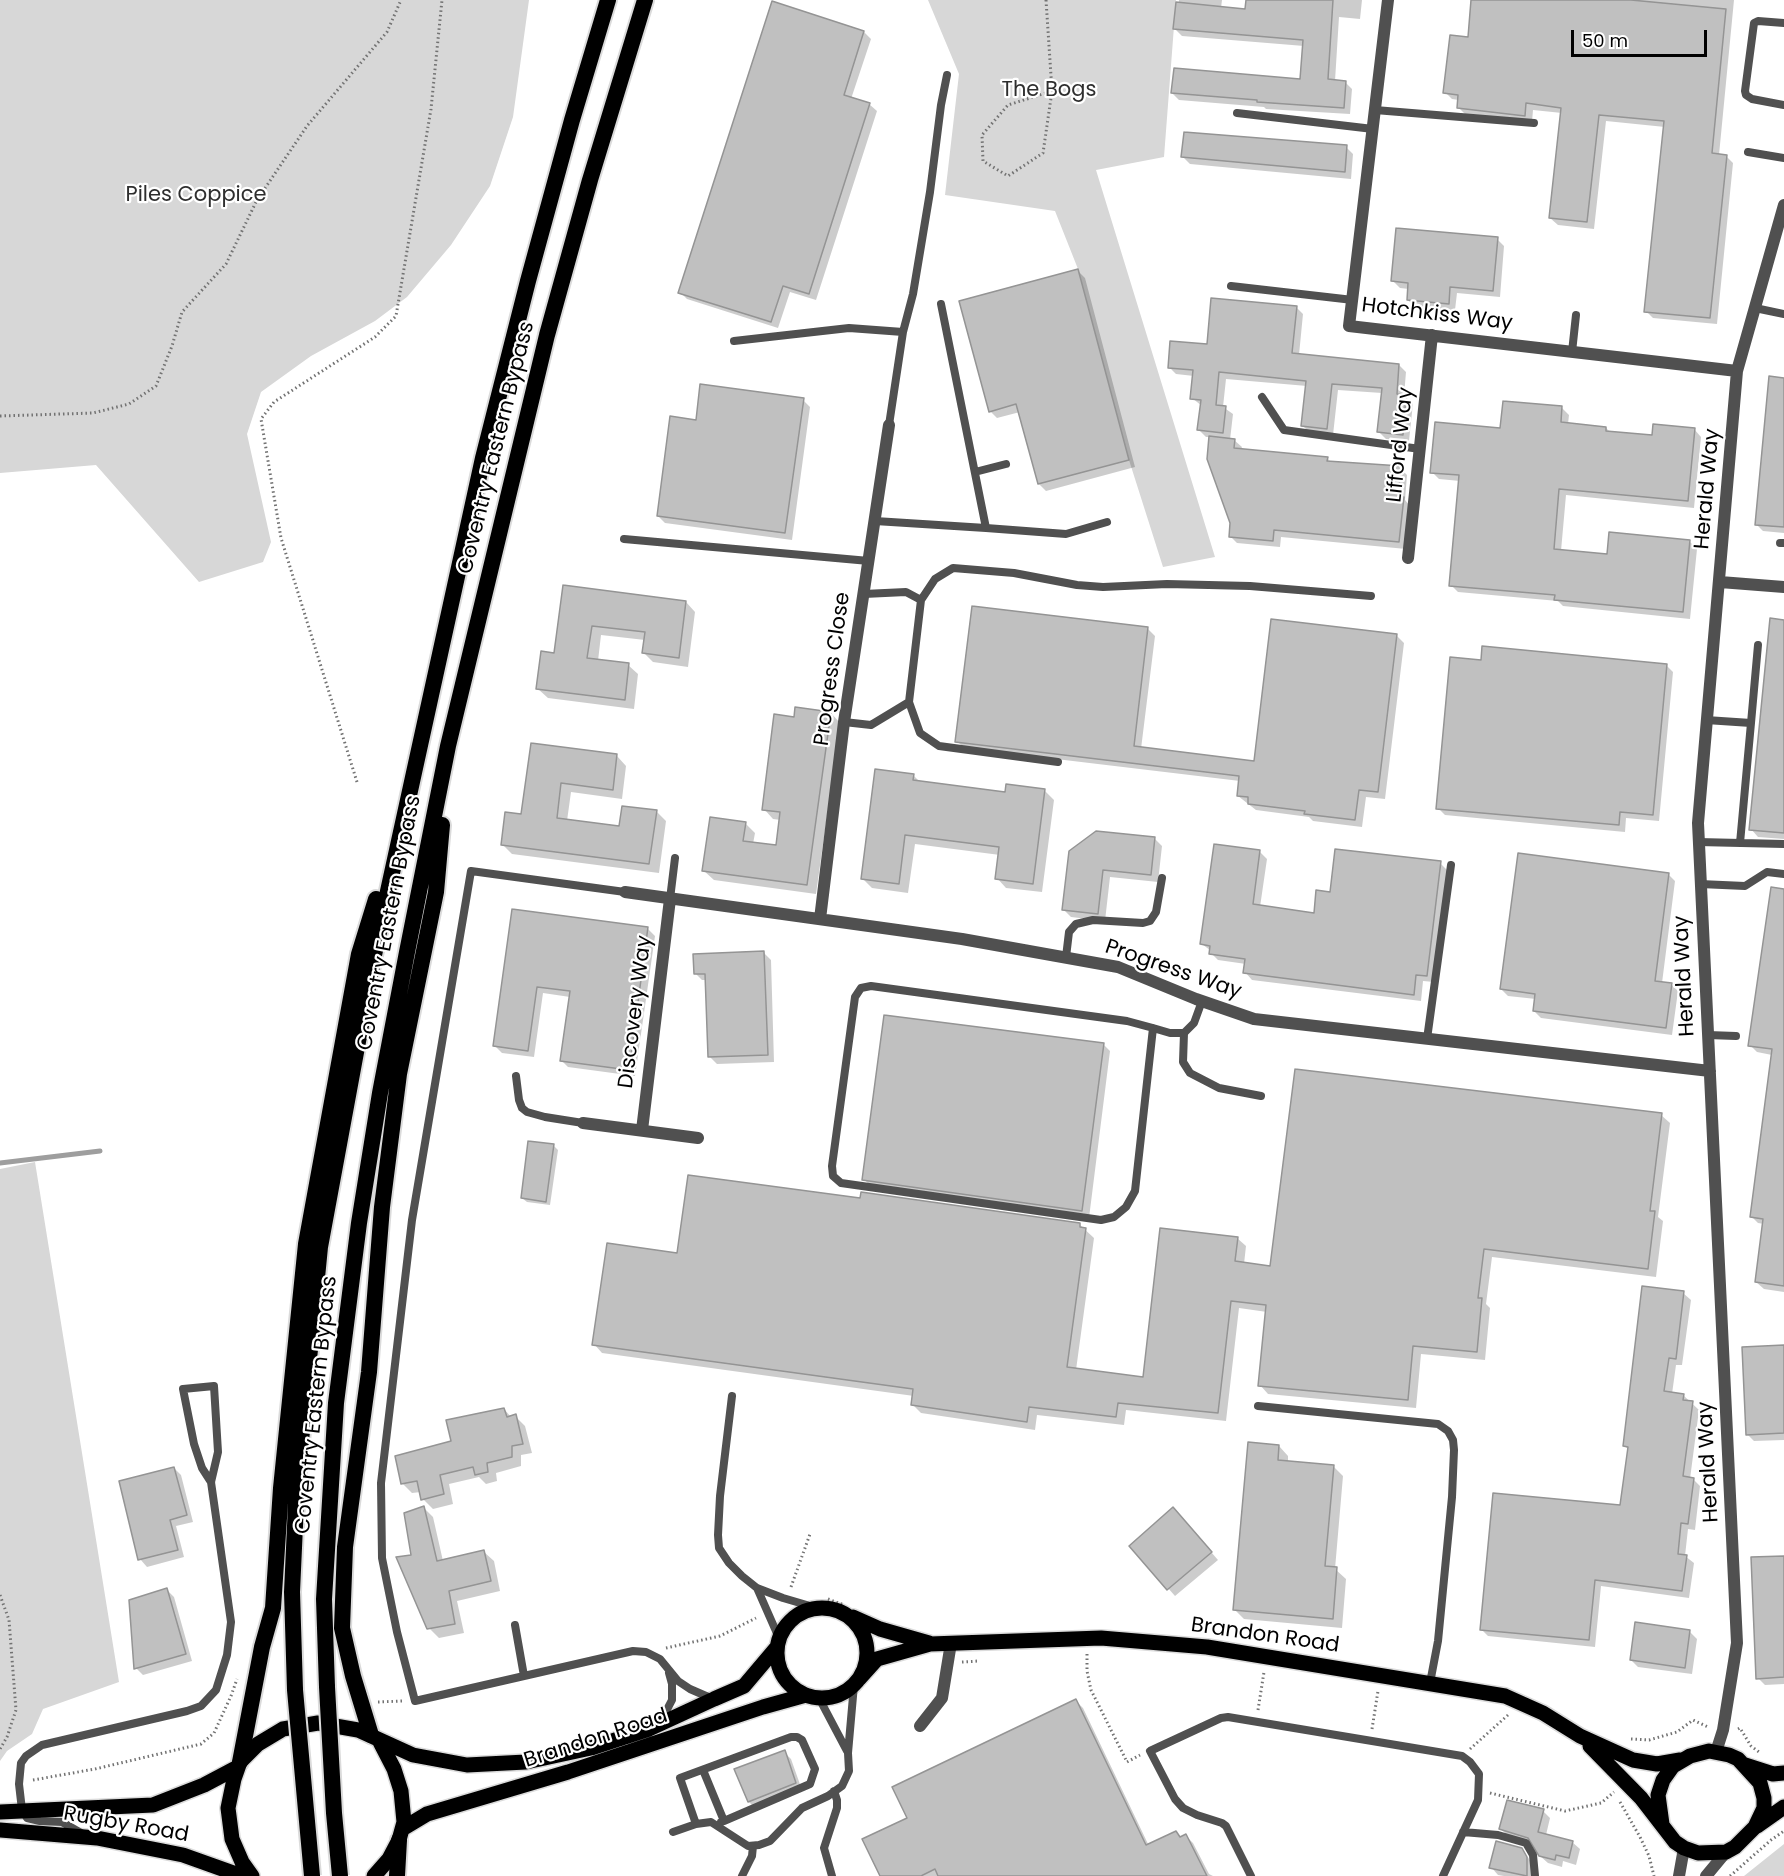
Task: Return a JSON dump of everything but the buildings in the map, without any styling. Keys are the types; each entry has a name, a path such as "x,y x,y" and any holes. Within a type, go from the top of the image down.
{"highway":[{"name":"Coventry Eastern Bypass","path":"312,1876 295,1690 292,1592 297,1482 320,1247 374,955 483,458 544,223 608,0"},
{"name":"Coventry Eastern Bypass","path":"340,1876 334,1813 324,1599 336,1403 359,1223 380,1094 448,746 547,335 590,180 645,0"},
{"path":"375,1738 353,1676 342,1628 345,1547 369,1372 382,1207 399,1074 436,892 448,746"},
{"path":"239,1764 262,1647 273,1608 281,1488 306,1244 359,954 407,800"},
{"path":"397,1876 400,1835"}],"main road":[{"path":"822,1603 830,1608 846,1610 861,1629 867,1645 866,1663 856,1682 838,1695 813,1697 795,1689 785,1678 778,1663 778,1642 789,1622 797,1615 822,1603"},
{"name":"Brandon Road","path":"846,1610 880,1629 930,1644"},
{"name":"Brandon Road","path":"856,1682 877,1659 930,1644 1101,1638 1207,1647 1505,1696 1543,1713 1580,1736 1633,1760 1658,1764 1680,1760"},
{"name":"Brandon Road","path":"239,1764 258,1744 284,1729 318,1723 358,1730 413,1755 467,1766 526,1762 591,1748 658,1724 744,1686 778,1642"},
{"name":"Brandon Road","path":"400,1835 427,1814 568,1772 763,1707 813,1697"},
{"name":"Brandon Road","path":"1580,1736 1612,1766 1662,1824"},
{"path":"374,1876 389,1860 400,1835 404,1810 394,1769 375,1738"},
{"path":"1755,1827 1764,1808 1764,1798 1760,1783 1738,1759 1716,1752 1702,1753 1680,1760 1667,1773 1660,1787 1658,1804 1662,1824 1676,1842 1698,1853 1726,1852 1735,1847 1755,1827 1784,1807"},
{"name":"Rugby Road","path":"0,1812 153,1804 204,1785 239,1764"},
{"path":"239,1764 228,1808 232,1839 242,1862 252,1876"},
{"path":"1745,1766 1773,1774 1784,1773"},
{"name":"Rugby Road","path":"0,1830 87,1837 183,1855 242,1876"}],"street":[{"name":"Hotchkiss Way","path":"1388,0 1350,326 1737,371"},
{"name":"Herald Way","path":"1716,1752 1723,1730 1737,1642 1698,823 1737,371 1784,205"},
{"name":"Lifford Way","path":"1408,558 1432,335"},
{"name":"Progress Close","path":"820,920 844,722 889,425"},
{"path":"1720,582 1784,587"},
{"name":"Progress Way","path":"625,892 962,939 1118,967 1254,1019 1710,1071"},
{"name":"Discovery Way","path":"642,1130 670,899"},
{"path":"583,1123 698,1138"},
{"path":"920,1726 942,1698 951,1643"},
{"path":"1678,1876 1684,1848"},
{"path":"1706,1876 1726,1852"}],"lane":[{"path":"1784,23 1758,21 1754,23 1745,91 1752,99 1784,105"},
{"path":"889,425 903,332 913,294 930,192 947,75"},
{"path":"1375,110 1534,123"},
{"path":"1237,113 1373,129"},
{"path":"1748,152 1784,158"},
{"path":"1231,286 1353,300"},
{"path":"941,304 986,528"},
{"path":"1755,308 1784,314"},
{"path":"1572,352 1576,315"},
{"path":"734,340 849,328 903,332"},
{"path":"1262,397 1284,430 1420,449"},
{"path":"975,472 1006,464"},
{"path":"875,521 1066,534 1107,522"},
{"path":"624,539 869,561"},
{"path":"1058,762 939,746 920,733 909,702 921,600 935,579 953,568 1014,573 1077,585 1103,587 1167,584 1250,586 1371,596"},
{"path":"864,594 906,592 921,600"},
{"path":"1740,843 1758,645"},
{"path":"844,722 871,725 909,702"},
{"path":"1706,720 1751,723"},
{"path":"1698,842 1784,844"},
{"path":"670,899 675,858"},
{"path":"1427,1039 1451,865"},
{"path":"625,892 471,871 411,1220 381,1483 382,1558 397,1632 415,1701 633,1651 646,1652 660,1659 678,1681 714,1699"},
{"path":"1700,884 1745,886 1767,872 1784,874"},
{"path":"1066,957 1069,932 1076,924 1092,920 1143,923 1150,921 1156,912 1162,878"},
{"path":"1153,1028 1135,1191 1126,1207 1114,1217 1101,1220 841,1183 833,1176 832,1166 855,996 861,988 883,987 1127,1021 1153,1028 1170,1033 1184,1033"},
{"path":"1202,1001 1194,1023 1184,1033 1183,1062 1190,1073 1219,1089 1261,1096"},
{"path":"1708,1035 1736,1036"},
{"path":"516,1076 519,1100 522,1108 527,1112 583,1123"},
{"path":"87,1837 62,1822 27,1818 22,1810 18,1784 21,1763 26,1756 42,1745 201,1706 216,1690 227,1655 231,1622 211,1482 218,1452 214,1386 183,1389 194,1444 202,1468 211,1482"},
{"path":"732,1396 720,1496 719,1548 729,1563 757,1588 769,1611 778,1642"},
{"path":"1258,1406 1438,1424 1448,1431 1453,1440 1454,1450 1452,1497 1438,1641 1430,1683"},
{"path":"757,1588 822,1603"},
{"path":"514,1625 524,1676"},
{"path":"658,1724 666,1715 672,1700 669,1670"},
{"path":"703,1770 721,1823 740,1842 748,1846 770,1841 802,1808 842,1786 849,1771 848,1752 856,1682"},
{"path":"813,1697 848,1752"},
{"path":"1251,1876 1226,1826 1222,1822 1197,1815 1183,1808 1175,1799 1150,1750 1221,1718 1238,1718 1462,1756 1470,1761 1479,1774 1478,1800 1443,1876"},
{"path":"673,1832 696,1824 721,1823 810,1784 815,1769 805,1744 797,1737 791,1737 680,1778 696,1824"},
{"path":"832,1876 824,1848 837,1808 834,1791"},
{"path":"1463,1832 1498,1835 1526,1843 1533,1855 1535,1876"},
{"path":"742,1876 752,1856 753,1846"}],"path":[{"path":"0,416 93,413 129,404 156,386 172,346 182,312 226,264 257,200 307,126 387,32 401,0"},
{"path":"357,782 281,538 261,419 274,402 375,337 396,316 431,108 442,0"},
{"path":"1046,0 1052,91 1043,153 1008,176 983,161 982,135 1008,105 1052,91"},
{"path":"799,1592 790,1589 810,1534"},
{"path":"0,1595 9,1620 16,1710 7,1737 0,1749"},
{"path":"822,1603 846,1610"},
{"path":"646,1652 720,1636 769,1611"},
{"path":"1256,1721 1266,1656"},
{"path":"1087,1671 1090,1690 1127,1762 1150,1750"},
{"path":"18,1784 114,1765 201,1744 214,1734 238,1675"},
{"path":"1370,1739 1381,1675"},
{"path":"363,1703 415,1701"},
{"path":"1462,1756 1521,1703"},
{"path":"1624,1739 1649,1740 1677,1732 1693,1720 1717,1730 1740,1728 1751,1746 1766,1757"},
{"path":"1605,1786 1620,1803 1640,1837 1654,1876"},
{"path":"1479,1790 1565,1811 1601,1803 1612,1794"},
{"path":"1730,1876 1784,1831"}],"green space":[{"name":"Piles Coppice","path":"0,0 529,0 513,117 490,186 451,245 407,297 375,321 311,356 261,392 247,434 271,542 263,562 199,582 96,465 0,473"},
{"name":"The Bogs","path":"928,0 1176,0 1164,157 1096,170 1215,557 1163,567 1129,460 1078,269 1055,211 945,195 959,74"},
{"path":"35,1162 119,1682 43,1709 32,1734 7,1751 0,1761 0,1169"},
{"path":"1784,1844 1784,1876 1744,1876"}],"waterway":[{"path":"0,1163 100,1151"}]}
